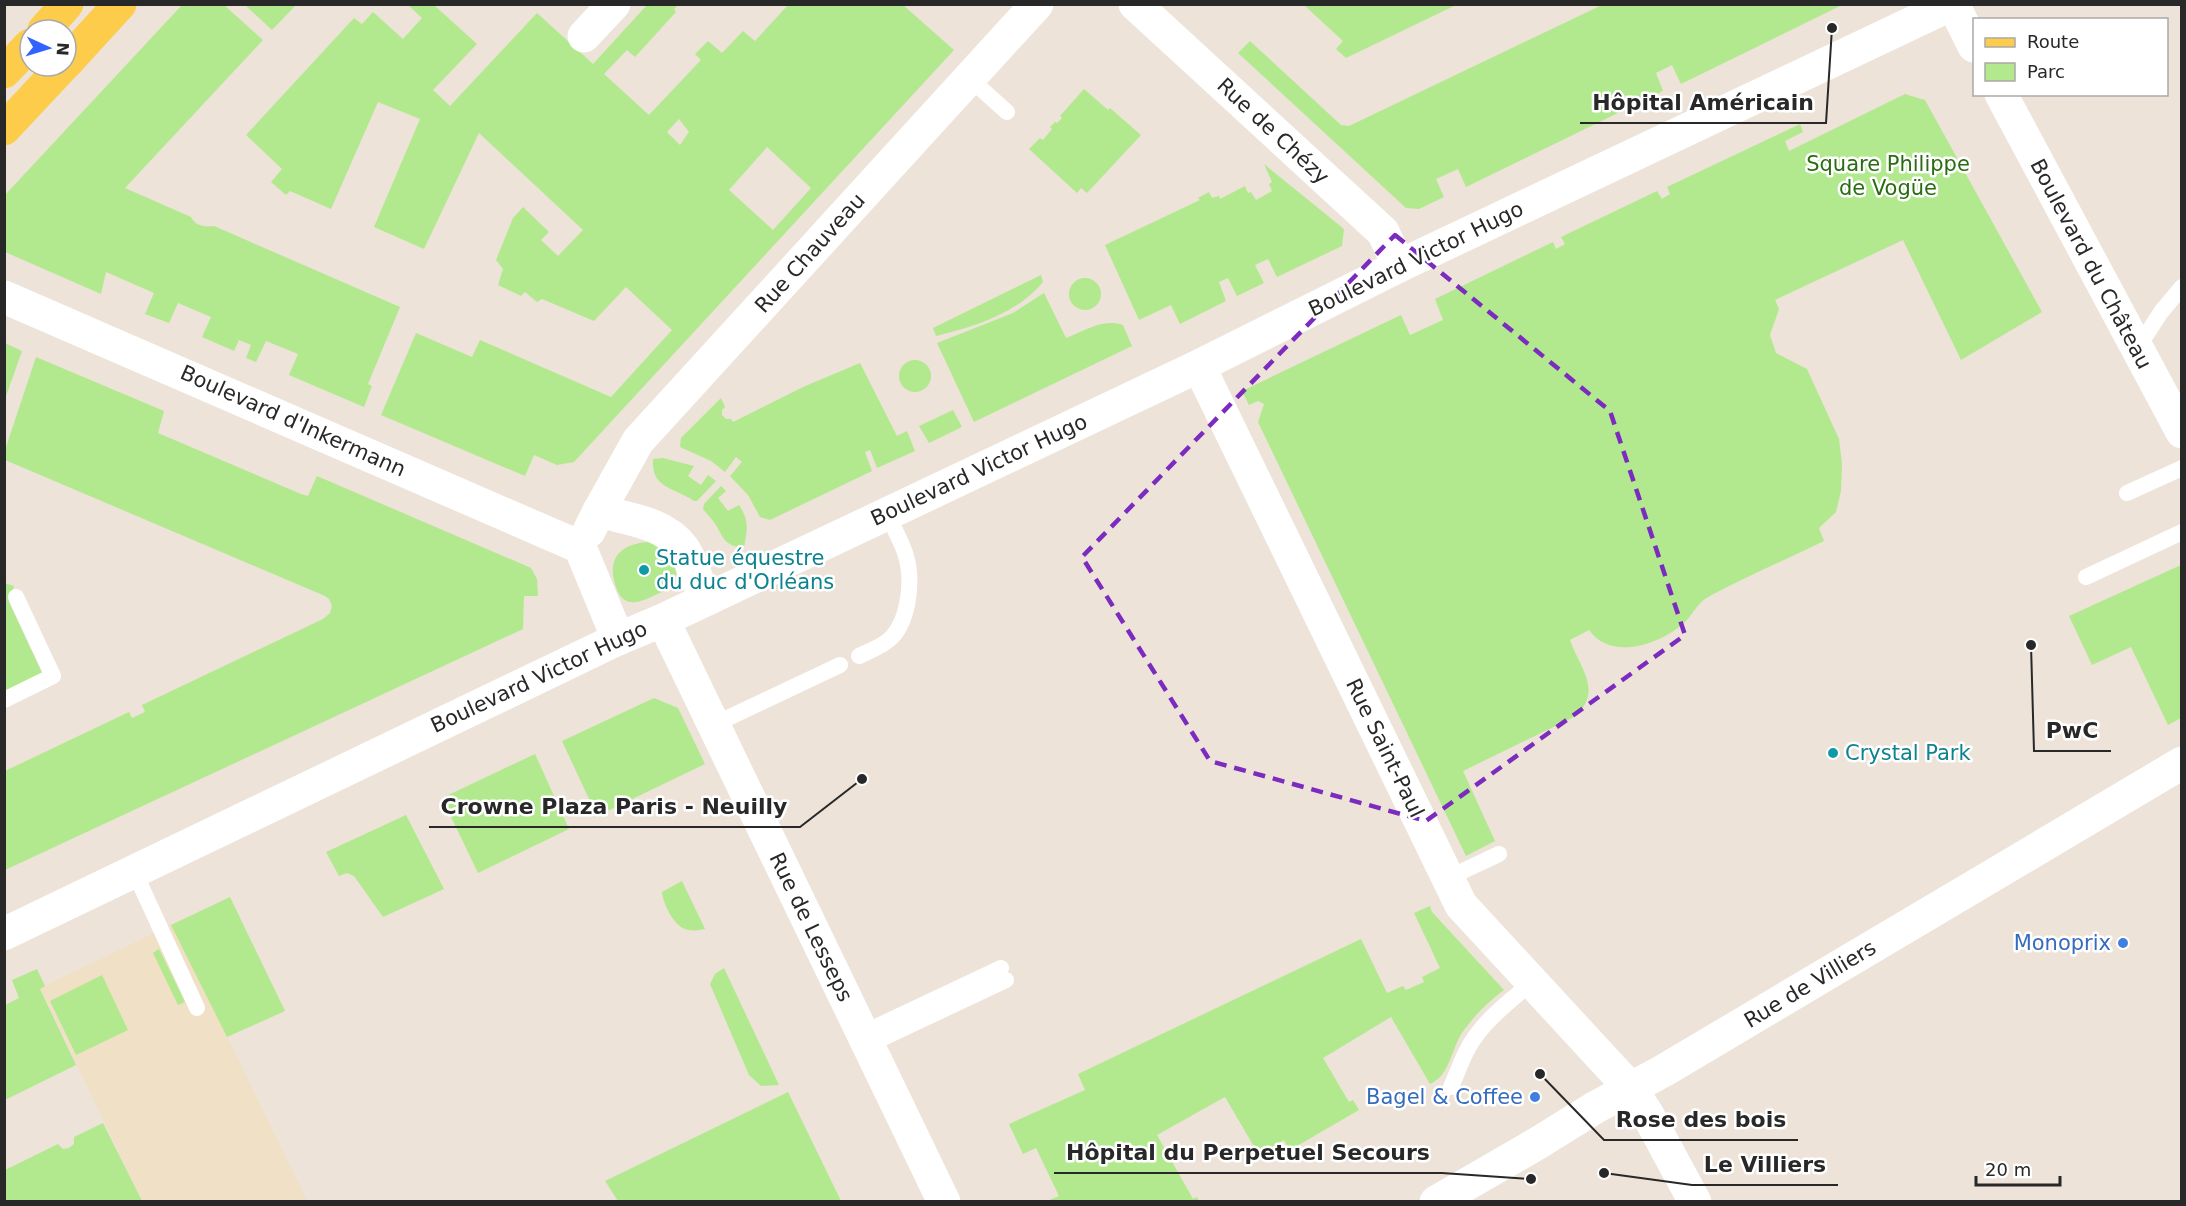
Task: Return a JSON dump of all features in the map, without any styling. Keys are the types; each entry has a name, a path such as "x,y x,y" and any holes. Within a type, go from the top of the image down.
{"main road":[{"path":"55,18 67,4"},
{"path":"78,50 120,4"},
{"path":"4,72 18,57"},
{"path":"4,129 52,78"}],"street":[{"path":"584,36 614,4"},
{"name":"Rue Chauveau","path":"580,547 638,441 1037,4"},
{"name":"Rue de Chézy","path":"1135,4 1383,232 1399,266"},
{"path":"1952,4 1973,44"},
{"name":"Boulevard Victor Hugo","path":"4,934 618,639 663,620 1199,366 1399,266 1952,4"},
{"name":"Boulevard du Château","path":"2002,96 2181,432"},
{"name":"Boulevard d'Inkermann","path":"4,297 580,547"},
{"name":"Rue Saint-Paul","path":"1199,366 1461,905 1631,1089 1648,1115 1695,1202"},
{"path":"599,511 668,531 684,548 705,600"},
{"path":"580,547 618,639"},
{"name":"Rue de Lesseps","path":"663,620 944,1202"},
{"name":"Rue de Villiers","path":"1436,1202 2181,764"}],"lane":[{"path":"969,78 1006,112"},
{"path":"2137,350 2161,312 2181,287"},
{"path":"2127,493 2181,468"},
{"path":"859,656 892,638 900,624 906,603 909,578 906,556 887,514"},
{"path":"2086,577 2181,532"},
{"path":"4,700 53,676 16,597"},
{"path":"713,725 840,665"},
{"path":"1448,878 1499,854"},
{"path":"134,871 197,1008"},
{"path":"866,1039 1004,974"},
{"path":"1455,1091 1486,1040 1536,986"}],"highlighted area":[{"path":"1395,235 1610,411 1685,635 1426,821 1210,761 1082,557"}],"shaded area":[{"path":"171,925 307,1201 142,1201 40,988"}],"green space":[{"path":"1604,4 1842,5 1681,84 1672,65 1656,73 1663,91 1466,187 1458,169 1436,179 1444,197 1419,209 1406,208 1238,53 1250,41 1341,125 1349,126"},
{"path":"182,5 224,5 263,40 125,188 191,217 200,225 214,226 400,307 368,384 372,386 364,407 289,375 298,354 266,341 256,362 246,358 251,345 239,340 234,351 202,337 211,317 178,303 169,323 145,314 154,293 106,272 101,294 5,252 5,195"},
{"path":"245,5 296,5 272,30"},
{"path":"408,5 434,5 477,44 433,90 450,106 537,13 593,64 647,5 678,5 674,9 676,12 635,57 627,50 604,74 649,115 701,60 695,54 708,41 722,53 743,31 755,41 788,5 903,5 954,50 574,462 557,465 534,455 525,476 381,415 416,333 472,357 480,340 611,397 672,330 626,287 594,321 542,299 537,302 525,292 521,296 498,285 503,269 496,260 513,218 523,207 549,232 541,240 558,256 583,230 479,133 424,249 374,227 420,119 378,102 331,209 290,191 286,195 271,182 282,169 246,135 354,18 362,24 373,12 403,39 422,18","holes":["679,119 689,132 680,145 667,132","767,147 811,188 773,230 729,190"]},
{"path":"1304,5 1456,5 1346,58 1336,49 1343,41"},
{"path":"1084,89 1141,135 1087,193 1081,188 1077,193 1029,149 1040,138 1043,140 1052,129 1050,127 1062,118 1060,116"},
{"name":"Square Philippe de Vogüe","path":"1905,94 1925,100 2042,312 1961,360 1903,240 1775,300 1779,309 1770,335 1776,353 1807,369 1839,439 1842,464 1841,491 1836,512 1819,528 1824,541 1708,597 1683,624 1661,638 1635,646 1622,647 1598,640 1589,630 1570,640 1584,670 1589,689 1583,707 1574,717 1463,771 1495,841 1466,856 1258,422 1264,404 1258,401 1249,405 1242,391 1401,315 1410,335 1443,320 1435,299 1553,242 1556,249 1565,244 1561,237 1657,191 1662,199 1670,194 1667,187 1800,124 1803,132 1785,141 1789,151"},
{"path":"1264,164 1344,229 1342,246 1277,277 1268,259 1255,265 1264,283 1237,296 1228,278 1219,282 1226,301 1180,324 1171,305 1139,320 1105,245 1200,200 1198,198 1209,192 1212,198 1219,196 1220,199 1245,186 1248,193 1251,192 1256,200 1272,191 1269,184 1272,182"},
{"path":"1041,275 1043,282 1033,293 1008,310 980,323 936,336 933,328"},
{"path":"1085,278 1096,283 1101,294 1096,305 1085,310 1074,305 1069,294 1074,283"},
{"path":"1044,293 1066,338 1094,326 1115,323 1123,325 1132,346 974,422 937,343 1013,313"},
{"path":"5,343 22,351 5,399"},
{"path":"36,357 164,411 158,433 301,494 308,496 317,476 531,568 537,579 538,596 524,596 523,629 5,870 5,771 129,712 132,718 145,712 142,705 323,619 330,613 332,606 325,596 5,460 5,450"},
{"path":"915,360 926,365 931,376 926,387 915,392 904,387 899,376 904,365"},
{"path":"860,363 897,436 907,431 915,451 877,468 870,450 865,452 872,471 770,520 760,517 748,495 730,476 742,462 736,457 725,472 711,461 680,447 681,438 721,398 725,407 722,415 733,422 803,387"},
{"path":"953,410 962,427 929,443 919,426"},
{"path":"663,458 694,466 688,476 701,485 708,475 716,481 697,501 694,501 660,482 653,469 653,459"},
{"path":"721,486 726,491 718,498 728,511 739,505 745,516 747,531 744,548 726,541 703,509 704,504"},
{"path":"649,542 665,553 673,563 676,569 674,582 671,587 647,599 629,602 620,595 614,580 616,557 626,548"},
{"path":"2181,565 2181,718 2168,725 2131,647 2092,665 2069,616"},
{"path":"4,583 14,586 9,602 43,675 4,693"},
{"path":"654,698 678,708 705,764 597,816 562,741"},
{"path":"535,754 569,829 478,873 442,798"},
{"path":"406,815 444,889 383,917 354,876 347,873 339,876 326,852"},
{"path":"682,881 705,929 684,929 667,909 662,892"},
{"path":"230,897 285,1011 227,1037 171,925"},
{"path":"1430,906 1432,912 1504,990 1482,1008 1464,1030 1447,1067 1437,1080 1430,1084 1391,1017 1323,1058 1349,1102 1353,1100 1359,1110 1290,1150 1284,1140 1259,1155 1225,1097 1157,1135 1193,1199 1197,1197 1199,1201 1047,1201 1059,1196 1036,1148 1023,1154 1009,1124 1085,1090 1078,1074 1361,939 1387,993 1403,986 1406,990 1424,982 1422,977 1440,968 1414,913"},
{"path":"159,949 185,1002 178,1005 153,953"},
{"path":"724,968 779,1085 761,1086 749,1075 710,984 715,974"},
{"path":"37,969 45,986 40,989 76,1065 5,1100 5,1005 19,998 12,980"},
{"path":"102,975 128,1030 76,1055 50,1001"},
{"path":"788,1092 841,1201 618,1201 605,1181"},
{"path":"103,1123 142,1201 5,1201 5,1170 58,1144 63,1149 69,1148 74,1144 74,1137"}],"place":[{"name":"Hôpital Américain","path":"1832,28"},
{"name":"Statue équestre du duc d'Orléans","path":"644,570"},
{"name":"PwC","path":"2031,645"},
{"name":"Crystal Park","path":"1833,753"},
{"name":"Crowne Plaza Paris - Neuilly","path":"862,779"},
{"name":"Monoprix","path":"2123,943"},
{"name":"Rose des bois","path":"1540,1074"},
{"name":"Bagel & Coffee","path":"1535,1097"},
{"name":"Le Villiers","path":"1604,1173"},
{"name":"Hôpital du Perpetuel Secours","path":"1531,1179"}]}
